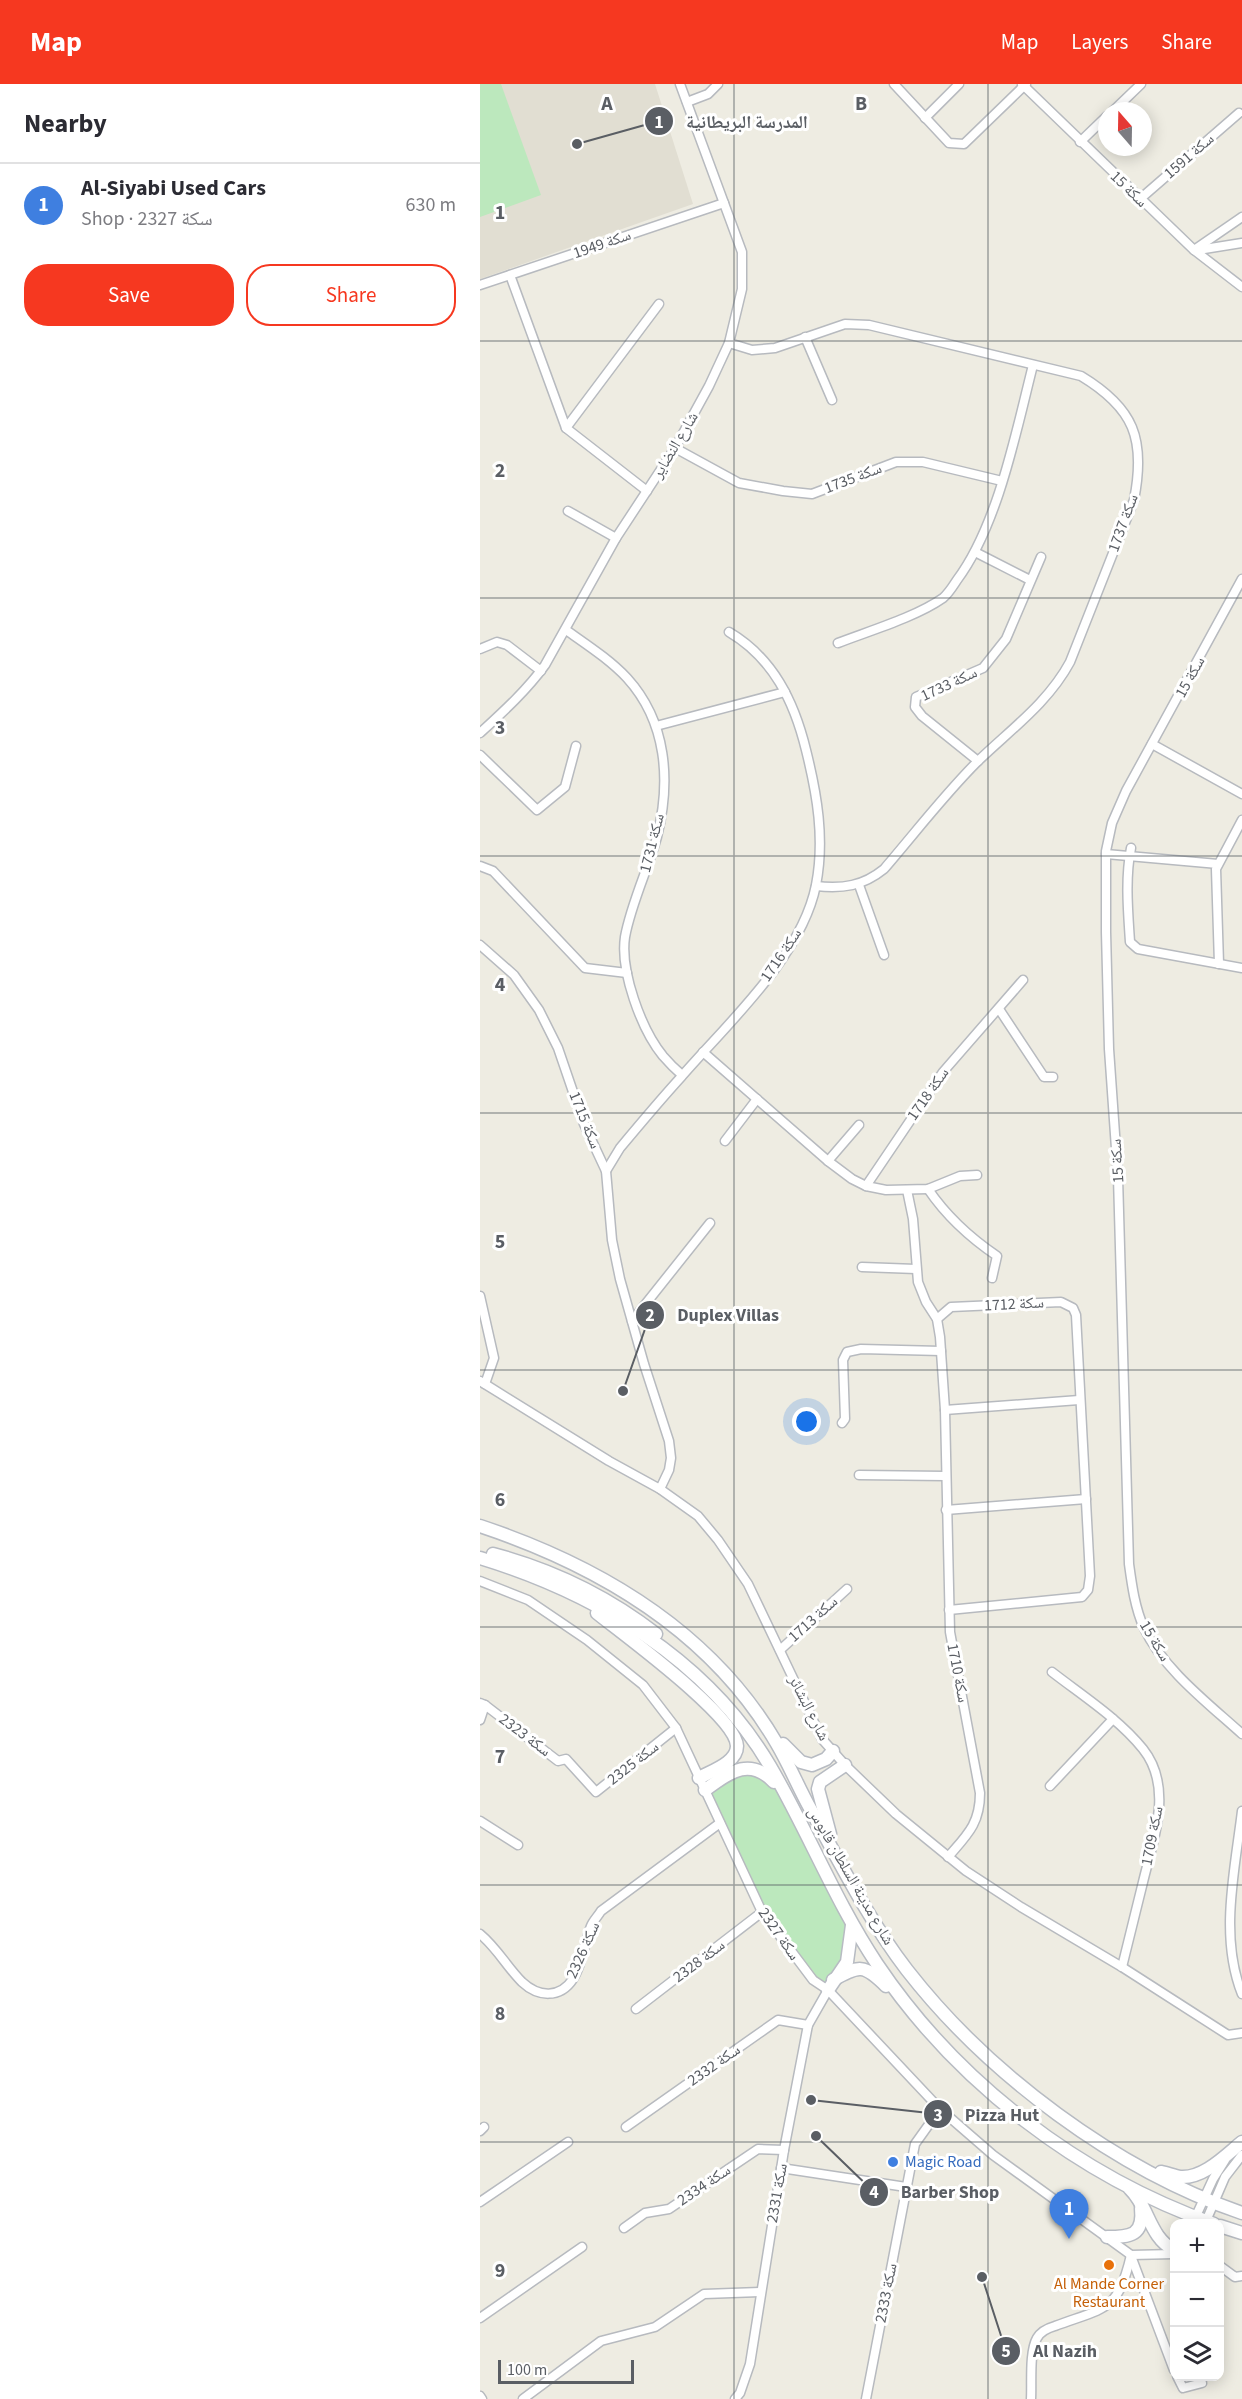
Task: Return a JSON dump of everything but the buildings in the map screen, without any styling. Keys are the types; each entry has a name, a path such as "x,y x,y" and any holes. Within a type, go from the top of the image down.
{"main road":[{"name":"شارع مدينة السلطان قابوس","path":"480,1526 576,1565 638,1598 681,1631 720,1670 768,1729 874,1920 906,1968 949,2020 1019,2085 1065,2119 1140,2166 1208,2201 1242,2213"},
{"path":"480,1551 515,1560 573,1582 611,1602 668,1642 710,1683 718,1698"},
{"name":"شارع مدينة السلطان قابوس","path":"480,1558 536,1577 570,1592 627,1623 671,1653 718,1698 759,1749 789,1801 852,1924 879,1966 919,2019 968,2072 1047,2137 1124,2184 1203,2219"},
{"path":"570,1592 660,1661 700,1696 734,1736 737,1747 733,1756 724,1764 699,1778"},
{"path":"768,1729 801,1762 812,1765 826,1759 833,1751"},
{"path":"835,1852 818,1789 820,1782 844,1765"},
{"path":"705,1790 736,1771 752,1768 764,1771 789,1801"},
{"path":"830,1985 847,1962 852,1924"},
{"path":"830,1985 851,1970 860,1968 870,1971 919,2019"},
{"path":"1140,2166 1182,2177 1191,2175 1214,2166 1242,2142"},
{"path":"1124,2184 1136,2195 1158,2237 1170,2248"},
{"path":"1107,2236 1123,2237 1134,2233 1142,2221 1141,2204"},
{"path":"1224,2227 1242,2233"}],"street":[{"name":"شارع النضاير","path":"480,733 541,671 616,538 675,448 729,344 742,289 742,252 680,84"},
{"path":"687,102 708,94 718,84"},
{"path":"894,84 949,143 963,144 1024,85"},
{"path":"925,118 959,84"},
{"path":"1123,102 1142,84"},
{"name":"سكة 15","path":"1024,85 1080,142 1194,250 1242,287"},
{"name":"سكة 1591","path":"1140,199 1239,113"},
{"path":"1080,142 1098,125"},
{"name":"سكة 1949","path":"480,285 724,203"},
{"path":"1194,250 1242,217"},
{"path":"1194,250 1242,243"},
{"path":"510,275 566,428 647,491"},
{"path":"566,428 659,304"},
{"name":"سكة 1737","path":"729,344 752,350 776,348 845,324 869,325 1081,376 1106,391 1125,414 1139,447 1139,472 1134,500 1070,662 1061,679 1019,724 978,761 885,869 859,885 836,888 816,886"},
{"path":"805,337 832,400"},
{"path":"838,643 928,607 945,596 975,552 1002,481 1033,365"},
{"name":"سكة 1735","path":"675,448 739,483 812,494 896,462 924,462 1002,481"},
{"path":"568,511 616,538"},
{"path":"975,552 1030,580"},
{"name":"سكة 1733","path":"978,761 922,716 915,707 916,697 983,668 1006,639 1041,557"},
{"name":"سكة 15","path":"1242,579 1126,791 1112,823 1106,854 1109,1049 1118,1177 1130,1575 1144,1629 1176,1674 1242,1734"},
{"name":"سكة 1731","path":"566,630 598,653 627,679 656,726 665,761 662,800 657,835 625,937 627,974 644,1024 662,1054 682,1075"},
{"name":"سكة 1716","path":"606,1171 620,1148 773,972 795,940 816,886 820,834 815,786 801,732 785,692 765,660 744,641 729,632"},
{"path":"480,649 498,642 507,645 541,671"},
{"path":"656,726 785,692"},
{"path":"1152,744 1242,794"},
{"path":"480,755 537,810 565,787 576,746"},
{"path":"1219,964 1218,864 1242,820"},
{"path":"1130,852 1128,899 1130,942 1133,946 1138,949 1242,969"},
{"path":"1106,854 1130,852 1218,864"},
{"path":"480,866 493,872 585,968 627,974"},
{"path":"859,885 884,955"},
{"name":"سكة 1715","path":"480,945 514,975 539,1010 558,1048 584,1125 606,1171 612,1240 632,1321 669,1441 671,1458 669,1470 660,1489"},
{"name":"سكة 1718","path":"866,1186 943,1072 1023,980"},
{"path":"999,1009 1044,1077 1053,1077"},
{"path":"703,1052 828,1161 852,1179 866,1186 886,1190 928,1189 960,1176 977,1175"},
{"path":"724,1141 757,1099"},
{"path":"828,1161 859,1125"},
{"path":"928,1189 956,1225 974,1241 997,1256 992,1278"},
{"name":"سكة 1710","path":"907,1190 913,1219 916,1269 921,1293 937,1319 941,1351 945,1410 950,1632 980,1792 980,1808 972,1829 948,1857"},
{"path":"632,1321 710,1223"},
{"path":"862,1267 916,1269"},
{"path":"480,1296 494,1358 482,1383"},
{"name":"سكة 1712","path":"937,1319 951,1307 1061,1302 1073,1308 1076,1316 1086,1499 1089,1576 1088,1590 1082,1597 949,1610"},
{"path":"842,1423 845,1419 843,1360 847,1352 861,1349 941,1351"},
{"name":"شارع البشائر","path":"482,1383 609,1461 660,1489 698,1516 718,1540 748,1584 822,1739 844,1765 896,1814 948,1857 1021,1907 1122,1967 1228,2035 1242,2033"},
{"path":"945,1410 1079,1400"},
{"path":"859,1475 945,1476"},
{"path":"946,1510 1086,1499"},
{"name":"سكة 2327","path":"480,1581 528,1600 587,1640 643,1685 676,1728 762,1912 813,1980 830,1985 940,2109 993,2155 1131,2255"},
{"name":"سكة 1713","path":"780,1650 847,1589"},
{"name":"سكة 1709","path":"1052,1672 1113,1719 1144,1750 1154,1769 1160,1799 1159,1818 1122,1967"},
{"name":"سكة 2323","path":"480,1720 482,1704 558,1761 566,1759"},
{"path":"1050,1786 1113,1719"},
{"name":"سكة 2325","path":"566,1759 596,1792 676,1728"},
{"path":"1242,1810 1230,1941 1233,1970 1242,1994"},
{"path":"480,1821 518,1845"},
{"name":"سكة 2326","path":"480,1934 493,1944 521,1981 534,1992 548,1995 561,1991 573,1979 591,1925 601,1911 720,1823"},
{"name":"سكة 2328","path":"636,2009 762,1912"},
{"name":"سكة 2331","path":"735,2399 740,2393 750,2364 784,2150 808,2025 830,1985"},
{"name":"سكة 2332","path":"626,2127 778,2020 808,2025"},
{"name":"سكة 2333","path":"866,2399 915,2144 940,2109"},
{"path":"480,2202 568,2142"},
{"path":"1205,2219 1208,2201 1222,2164 1242,2142"},
{"name":"سكة 2334","path":"624,2228 645,2213 669,2209 758,2149 784,2150"},
{"path":"1208,2201 1242,2155"},
{"path":"782,2168 906,2187"},
{"path":"480,2318 582,2247"},
{"path":"1131,2255 1170,2252"},
{"path":"1131,2255 1170,2359"},
{"path":"1031,2399 1034,2345 1039,2335 1049,2328 1109,2305 1122,2288 1131,2255"},
{"path":"1224,2268 1238,2277"},
{"path":"524,2399 601,2341 655,2327 704,2294 760,2292"},
{"path":"1180,2381 1183,2388 1202,2383"}],"shaded area":[{"path":"480,84 655,84 693,204 480,279"}],"green space":[{"path":"480,84 501,84 541,195 480,217"},
{"path":"752,1769 773,1783 850,1925 849,1953 827,1989 814,1980 763,1913 706,1790"}],"place":[{"name":"المدرسة البريطانية","path":"577,144"},
{"name":"Duplex Villas","path":"623,1391"},
{"name":"Pizza Hut","path":"811,2100"},
{"name":"Barber Shop","path":"816,2136"},
{"name":"Magic Road","path":"893,2162"},
{"name":"Al-Siyabi Used Cars","path":"1069,2239"},
{"name":"Al Mande Corner Restaurant","path":"1109,2265"},
{"name":"Al Nazih","path":"982,2277"}]}
